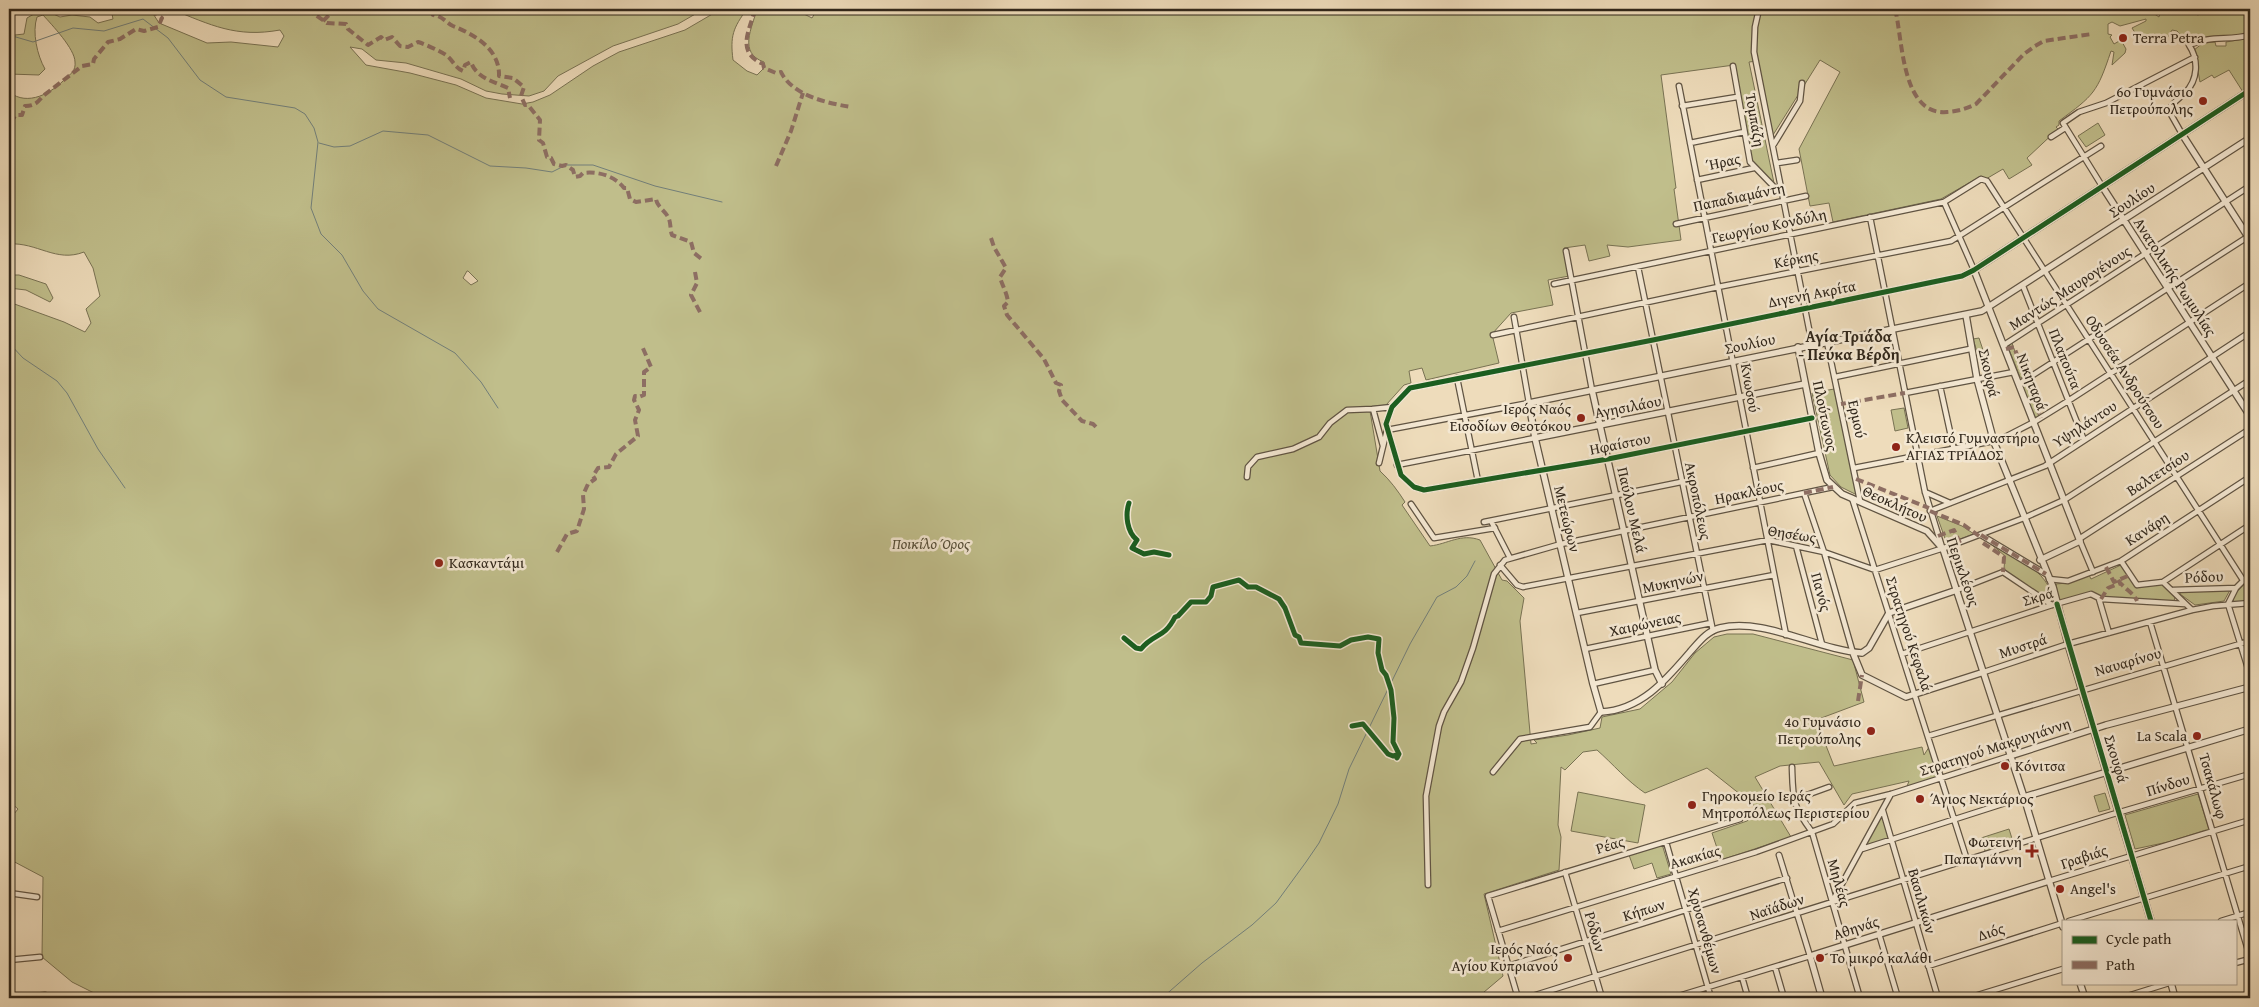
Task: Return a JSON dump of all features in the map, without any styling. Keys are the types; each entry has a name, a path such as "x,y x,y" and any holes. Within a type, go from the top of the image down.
{"street":[{"path":"1759,9 1754,27 1754,52 1774,144 1796,272 1812,344"},
{"path":"2019,384 2250,237 2171,118 2169,108 2191,85 2196,71 2195,57 2189,45 2209,38 2250,35"},
{"path":"2051,137 2064,127 2064,122 2079,112 2106,103 2195,57"},
{"name":"Τομπάζη","path":"1733,66 1750,162 1778,191 1783,192"},
{"path":"1774,144 1800,101 1802,83"},
{"name":"Κνωσού","path":"1679,86 1744,431 1768,540 1786,635"},
{"name":"Διγενή Ακρίτα","path":"1392,408 1410,388 1962,276 2250,90"},
{"path":"1682,106 1738,97"},
{"name":"Ανατολικής Ρωμυλίας","path":"2064,127 2250,416"},
{"path":"1690,143 1744,132"},
{"name":"Σουλίου","path":"1387,430 1529,403 1812,344 1966,315 1990,307 2250,138"},
{"name":"Κέρκης","path":"1493,335 1718,287 1951,241 2101,146"},
{"path":"1777,163 1797,160"},
{"name":"Ήρας","path":"1697,180 1754,168"},
{"name":"Γεωργίου Κονδύλη","path":"1554,284 1944,202 1981,179 1984,180"},
{"name":"Οδυσσέα Ανδρούτσου","path":"1984,180 2023,237 2243,580"},
{"name":"Μαντώς Μαυρογένους","path":"2004,345 2250,186"},
{"name":"Παπαδιαμάντη","path":"1676,224 1806,196"},
{"name":"Νικηταρά","path":"1944,202 1990,307 2093,572"},
{"name":"Περικλέους","path":"1870,217 1917,457 1930,511 2024,797 2062,924"},
{"name":"Παύλου Μελά","path":"1566,251 1587,352 1592,390 1655,670 1662,684"},
{"name":"Ακροπόλεως","path":"1638,267 1713,630"},
{"path":"1854,468 1994,442 2034,422 2068,401 2250,283"},
{"name":"Πλαπούτα","path":"2023,286 2084,440"},
{"name":"Σκουφά","path":"1966,315 1970,350 1994,442 2048,576 2151,920"},
{"name":"Μετεώρων","path":"1514,317 1535,438 1601,712"},
{"name":"Υψηλάντου","path":"1930,511 2050,463 2250,332"},
{"name":"Ερμού","path":"1827,342 1860,501"},
{"name":"Πλούτωνος","path":"1798,347 1819,453 1826,476 1833,487"},
{"path":"1835,377 1970,350"},
{"path":"1905,393 2014,372"},
{"path":"1458,378 1478,481"},
{"path":"1875,570 1981,535 2064,500 2250,380"},
{"name":"Αγησιλάου","path":"1397,465 1805,384"},
{"path":"1940,386 1954,450"},
{"path":"1247,477 1248,467 1257,457 1293,449 1320,437 1330,423 1347,410 1392,408 1386,420 1397,465"},
{"path":"1373,409 1383,447"},
{"name":"Ηφαίστου","path":"1397,465 1407,482 1424,490 1433,489 1608,459 1812,418"},
{"name":"Βαλτετσίου","path":"2080,540 2250,429"},
{"path":"1379,463 1387,430"},
{"path":"1753,468 1819,453"},
{"name":"Κανάρη","path":"2048,576 2068,581 2121,561 2250,477"},
{"path":"1484,522 1616,497 1681,482"},
{"name":"Ηρακλέους","path":"1500,565 1510,558 1560,544 1833,487"},
{"name":"Θεοκλήτου","path":"1833,487 1852,498 1922,528 1933,536 1943,549"},
{"path":"1925,492 1950,503"},
{"path":"1804,493 1854,653"},
{"name":"Στρατηγού Κεφαλά","path":"1852,498 1941,778"},
{"path":"1411,504 1434,538 1495,528"},
{"path":"1491,521 1510,558"},
{"path":"2121,561 2137,585 2163,582 2250,525"},
{"path":"1981,535 2048,576"},
{"name":"Θησέως","path":"1500,565 1520,587 1768,540 1824,552 1875,570"},
{"path":"2040,560 2080,540"},
{"name":"Πανός","path":"1796,546 1822,644"},
{"path":"1428,885 1426,796 1439,726 1465,671 1494,574 1500,565"},
{"path":"1493,772 1520,739 1590,727 1601,712 1614,710 1641,700 1662,684 1700,640 1713,630 1738,626 1786,635 1862,654 1868,650 1889,613 2003,572 2055,604"},
{"name":"Ρόδου","path":"2228,604 2236,588 2250,574"},
{"name":"Μυκηνών","path":"1577,614 1774,575"},
{"path":"2163,582 2192,610"},
{"name":"Ρόδου","path":"2173,590 2236,588"},
{"name":"Σκρά","path":"1902,654 2091,594 2099,599 2185,604"},
{"path":"2099,599 2109,633"},
{"name":"Μυστρά","path":"1854,653 1862,675 1906,697 2068,644 2192,610 2228,604 2250,603"},
{"path":"2228,604 2250,674"},
{"name":"Τσακάλωφ","path":"2150,622 2201,788 2250,958"},
{"name":"Χαιρώνειας","path":"1585,650 1711,623"},
{"name":"Ναυαρίνου","path":"1928,736 1997,714 2250,641"},
{"path":"1593,684 1655,670"},
{"name":"Στρατηγού Μακρυγιάννη","path":"1892,794 2094,729 2250,686"},
{"path":"1862,849 1891,838 2106,771 2250,729"},
{"path":"1792,767 1793,800 1829,787"},
{"name":"Πίνδου","path":"2036,839 2250,774"},
{"path":"1941,778 1968,860"},
{"path":"1832,902 1892,794"},
{"name":"Ακακίας","path":"1498,930 1756,852 1834,824 1856,803 1892,794"},
{"name":"Μηλέας","path":"1793,800 1800,816 1812,832 1860,998"},
{"name":"Βασιλικών","path":"1883,811 1938,998"},
{"name":"Ρέας","path":"1498,930 1488,896 1740,819"},
{"name":"Γραβιάς","path":"2049,881 2250,820"},
{"name":"Ναϊάδων","path":"1526,998 2036,839"},
{"name":"Χρυσανθέμων","path":"1666,842 1711,998"},
{"path":"1779,855 1822,998"},
{"path":"2072,920 2250,866"},
{"name":"Ρόδων","path":"1565,872 1602,998"},
{"name":"Κήπων","path":"1508,966 1787,878"},
{"name":"Αθηνάς","path":"1674,998 1915,921 2049,881"},
{"path":"9,893 37,897"},
{"path":"2225,920 2250,912"},
{"name":"Διός","path":"1928,966 2062,924"},
{"path":"1498,930 1518,998"},
{"path":"1879,934 1898,998"},
{"path":"9,960 40,957"},
{"path":"2236,963 2250,958"},
{"path":"1775,967 1784,998"},
{"path":"1968,998 2062,969"},
{"path":"1742,977 1748,998"},
{"path":"2080,984 2085,998"},
{"path":"2120,998 2167,984"},
{"path":"2170,984 2175,998"},
{"path":"15,998 45,995"}],"green space":[{"name":"Ποικίλο Όρος","path":"111,9 145,9 152,12 159,23 207,43 231,42 278,47 284,36 280,30 264,32 237,31 211,25 171,9 704,9 678,24 613,46 558,76 544,91 529,96 486,91 461,79 406,63 376,60 362,49 350,47 366,65 410,73 456,85 486,98 522,104 550,95 593,66 619,52 685,30 721,9 747,9 738,22 732,38 733,60 747,71 757,75 765,67 764,62 751,53 749,39 757,9 794,9 812,18 815,13 806,9 2147,9 2159,17 2161,9 2187,9 2187,11 2198,15 2208,9 2250,9 2250,32 2236,36 2184,38 2177,31 2172,30 2167,38 2152,40 2144,35 2139,39 2132,28 2146,21 2146,19 2120,26 2112,22 2108,24 2108,34 2112,35 2110,37 2114,44 2121,40 2126,49 2125,53 2112,65 2114,52 2111,51 2098,85 2080,105 2059,121 2059,125 2056,127 2058,129 2027,158 2032,165 2009,179 2003,169 1986,179 1981,176 1941,199 1833,222 1829,203 1810,206 1799,149 1840,72 1820,60 1773,135 1758,61 1749,62 1774,183 1751,161 1734,65 1661,75 1681,240 1628,247 1607,245 1610,256 1589,261 1585,245 1564,248 1569,276 1548,280 1553,305 1511,313 1492,334 1499,363 1426,380 1422,368 1409,371 1411,383 1404,385 1386,405 1366,407 1366,410 1370,411 1380,471 1405,502 1402,505 1430,546 1461,538 1480,540 1502,580 1507,581 1524,598 1520,621 1531,744 1537,743 1534,740 1600,728 1602,717 1640,709 1672,682 1695,653 1714,637 1727,634 1753,634 1853,660 1864,702 1816,720 1834,766 1922,747 1924,755 1931,744 1941,777 1906,789 1909,781 1852,794 1844,805 1819,762 1780,766 1755,777 1791,837 1721,860 1712,833 1747,821 1760,810 1707,768 1645,793 1626,778 1597,750 1583,752 1565,770 1561,767 1558,825 1561,837 1559,870 1484,894 1503,976 1477,998 104,998 72,982 42,957 43,877 9,859 9,820 18,809 9,801 9,302 64,322 85,332 91,323 86,309 100,296 93,268 84,252 64,255 19,244 9,244 9,92 24,98 32,98 47,93 73,72 75,65 74,57 67,44 43,15 37,17 35,36 45,69 39,75 9,74 9,32 15,35 24,34 27,18 39,11 47,11 60,17 72,15 90,17 98,23 113,19","holes":["468,271 478,281 471,285 463,278"]},
{"path":"2250,38 2250,87 2243,92 2229,70 2214,78 2212,75 2200,82 2194,50 2203,43 2215,42 2216,46 2226,46 2226,42"},
{"path":"2098,123 2105,135 2086,147 2078,136"},
{"path":"9,275 19,275 46,284 53,298 50,302 26,290 9,288"},
{"path":"1979,338 1984,353 1978,355 1973,339"},
{"path":"2012,343 2023,375 2022,378 2008,347"},
{"path":"2026,384 2039,415 2037,418 2022,387"},
{"path":"1834,389 1857,495 1841,487 1830,475 1812,393"},
{"path":"1904,408 1908,428 1895,431 1891,410"},
{"path":"1937,516 1962,526 1974,534 1947,544"},
{"path":"1986,540 2027,564 2036,572 2050,589 2051,602 2007,573 2004,569 2005,556"},
{"path":"2121,565 2136,588 2163,583 2167,590 2175,597 2174,601 2104,598 2091,593 2059,602 2056,584 2067,583 2089,575 2091,579"},
{"path":"2250,578 2250,602 2233,602 2234,595"},
{"path":"2230,590 2224,601 2195,605 2180,594 2180,592"},
{"path":"1578,792 1645,805 1638,843 1571,831"},
{"path":"2105,793 2110,809 2099,812 2094,796"},
{"path":"2198,794 2209,829 2168,842 2135,849 2125,815"},
{"path":"1883,811 1891,838 1869,844 1862,849"},
{"path":"2009,829 2014,845 1986,854 1981,838"},
{"path":"1662,844 1671,874 1657,878 1652,863 1634,869 1629,855"}],"waterway":[{"path":"9,35 33,42 73,28 104,31 143,19 168,38 200,80 226,97 295,108 305,114 314,128 318,142 311,208 321,234 342,255 363,291 378,309 455,353 481,382 498,408"},
{"path":"319,143 334,147 350,146 383,131 428,135 490,166 552,172 566,165 593,165 655,186 722,202"},
{"path":"9,343 23,358 57,381 67,393 98,449 125,488"},
{"path":"1162,998 1202,963 1252,925 1276,903 1306,862 1319,843 1338,804 1349,769 1410,644 1437,597 1456,587 1467,576 1475,561"}],"marked path":[{"path":"9,121 16,115 22,115 25,106 36,103 82,66 93,64 94,59 108,42 120,39 136,29 144,31 158,27 162,18 150,9"},
{"path":"307,9 327,23 346,24 348,29 368,45 381,37 384,40 392,37 400,46 408,47 418,42 432,48 446,55 463,71 465,65 471,62 481,76 508,88 510,98"},
{"path":"323,21 332,12 331,9"},
{"path":"430,9 433,15 478,39 491,51 495,58 499,76 513,78 524,87 521,96 525,105 528,105 540,120 539,140 543,143 547,157 551,158 554,164 566,165 573,170 575,177 583,173 611,177 624,188 627,188 630,199 636,202 656,199 669,219 672,235 691,242 694,253 703,260"},
{"path":"755,9 747,40 749,53 754,59 763,64 764,68 776,73 781,72 793,87 811,97 851,107"},
{"path":"1895,9 1903,56 1912,89 1921,102 1932,110 1947,112 1962,110 1976,104 2024,54 2044,41 2092,34"},
{"path":"776,166 791,131 803,93"},
{"path":"991,238 1006,268 1000,277 1008,302 1004,306 1007,315 1044,359 1056,383 1061,385 1059,391 1062,400 1082,421 1093,424 1097,428"},
{"path":"695,272 697,283 691,295 701,314"},
{"path":"557,552 567,534 577,531 584,509 583,495 588,484 595,479 593,476 598,468 609,467 616,454 638,436 635,420 639,410 634,400 635,396 644,395 644,372 651,367 642,346"},
{"path":"2006,349 2014,347 2041,418"},
{"path":"1841,404 1905,393"},
{"path":"1856,479 1929,508"},
{"path":"2247,480 2250,485"},
{"path":"1804,493 1833,487"},
{"path":"1930,511 1964,525 1979,536"},
{"path":"1938,536 1954,530 1960,543"},
{"path":"1981,535 2046,574"},
{"path":"1983,543 2004,557 2003,572"},
{"path":"2106,567 2114,582 2130,575"},
{"path":"2118,580 2137,601"},
{"path":"2101,599 2108,588 2120,583"},
{"path":"1858,701 1862,675"}],"cycle path":[{"path":"1812,418 1608,459 1424,490 1414,487 1401,475 1386,424 1392,407 1410,388 1962,276 2250,90"},
{"path":"1129,503 1127,513 1129,528 1137,540 1132,548 1144,554 1154,552 1169,555"},
{"path":"1124,638 1136,648 1141,649 1150,640 1163,633 1175,617 1191,602 1206,602 1211,596 1213,587 1239,580 1248,587 1256,587 1279,599 1285,608 1295,635 1299,637 1301,643 1340,646 1351,640 1368,637 1379,639 1378,653 1382,670 1386,675 1391,690 1394,718 1393,742 1399,754 1397,758 1397,755 1388,754 1363,724 1352,726"},
{"path":"2057,604 2151,920"}],"place":[{"name":"Terra Petra","path":"2123,38"},
{"name":"6ο Γυμνάσιο Πετρούπολης","path":"2203,101"},
{"name":"Ιερός Ναός Εισοδίων Θεοτόκου","path":"1581,418"},
{"name":"Κλειστό Γυμναστήριο ΑΓΙΑΣ ΤΡΙΑΔΟΣ","path":"1896,447"},
{"name":"Κασκαντάμι","path":"439,563"},
{"name":"4ο Γυμνάσιο Πετρούπολης","path":"1871,731"},
{"name":"La Scala","path":"2197,736"},
{"name":"Κόνιτσα","path":"2005,766"},
{"name":"Άγιος Νεκτάριος","path":"1920,799"},
{"name":"Γηροκομείο Ιεράς Μητροπόλεως Περιστερίου","path":"1692,805"},
{"name":"Φωτεινή Παπαγιάννη","path":"2032,851"},
{"name":"Angel's","path":"2060,889"},
{"name":"Ιερός Ναός Αγίου Κυπριανού","path":"1568,958"},
{"name":"Το μικρό καλάθι","path":"1820,958"}],"district":[{"name":"Αγία Τριάδα - Πεύκα Βέρδη","path":"1849,345"}]}
